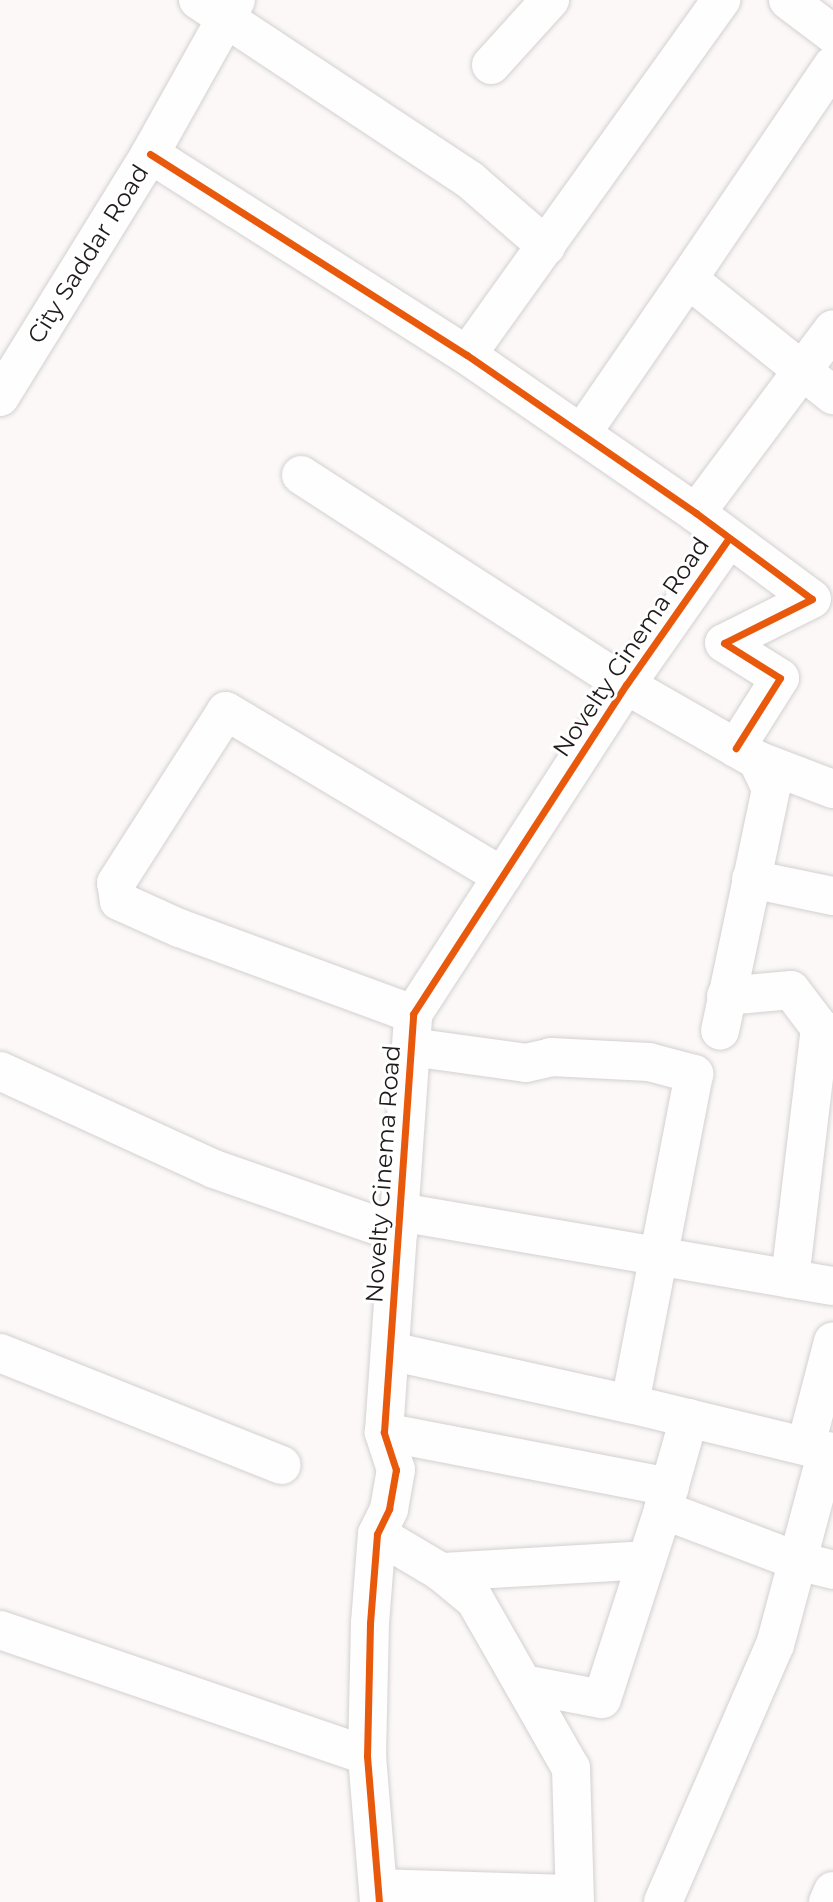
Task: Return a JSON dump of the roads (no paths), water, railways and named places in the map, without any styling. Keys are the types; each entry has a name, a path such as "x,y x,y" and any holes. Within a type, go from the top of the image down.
{"street":[{"path":"491,65 550,0"},
{"path":"467,355 721,0"},
{"path":"797,3 833,34"},
{"path":"220,6 470,180 546,246"},
{"name":"City Saddar Road","path":"0,397 150,154 220,6"},
{"path":"582,433 833,65"},
{"path":"150,154 467,355 696,513 812,599 724,643 780,678 747,755"},
{"path":"688,279 833,395"},
{"path":"696,513 833,329"},
{"path":"301,475 626,685 747,755 833,789"},
{"name":"Novelty Cinema Road","path":"379,1895 367,1756 377,1534 389,1509 396,1470 384,1432 412,1031 502,876 626,685 729,538"},
{"path":"502,876 226,711 116,883 119,901 412,1031 526,1063 551,1057 649,1062 694,1074 630,1404"},
{"path":"747,755 771,789 723,1014 791,990 827,1031 790,1279"},
{"path":"751,879 833,895"},
{"path":"0,1071 214,1169 398,1223 658,1256 833,1286"},
{"path":"663,1902 775,1645 815,1566 822,1450 833,1341"},
{"path":"390,1351 822,1450"},
{"path":"0,1353 282,1465"},
{"path":"523,1684 602,1699 689,1418"},
{"path":"384,1432 666,1498 815,1566"},
{"path":"377,1534 442,1572 475,1600 571,1768 575,1898 379,1895"},
{"path":"442,1572 647,1560"},
{"path":"0,1630 367,1756"},
{"path":"828,1902 833,1891"}]}
